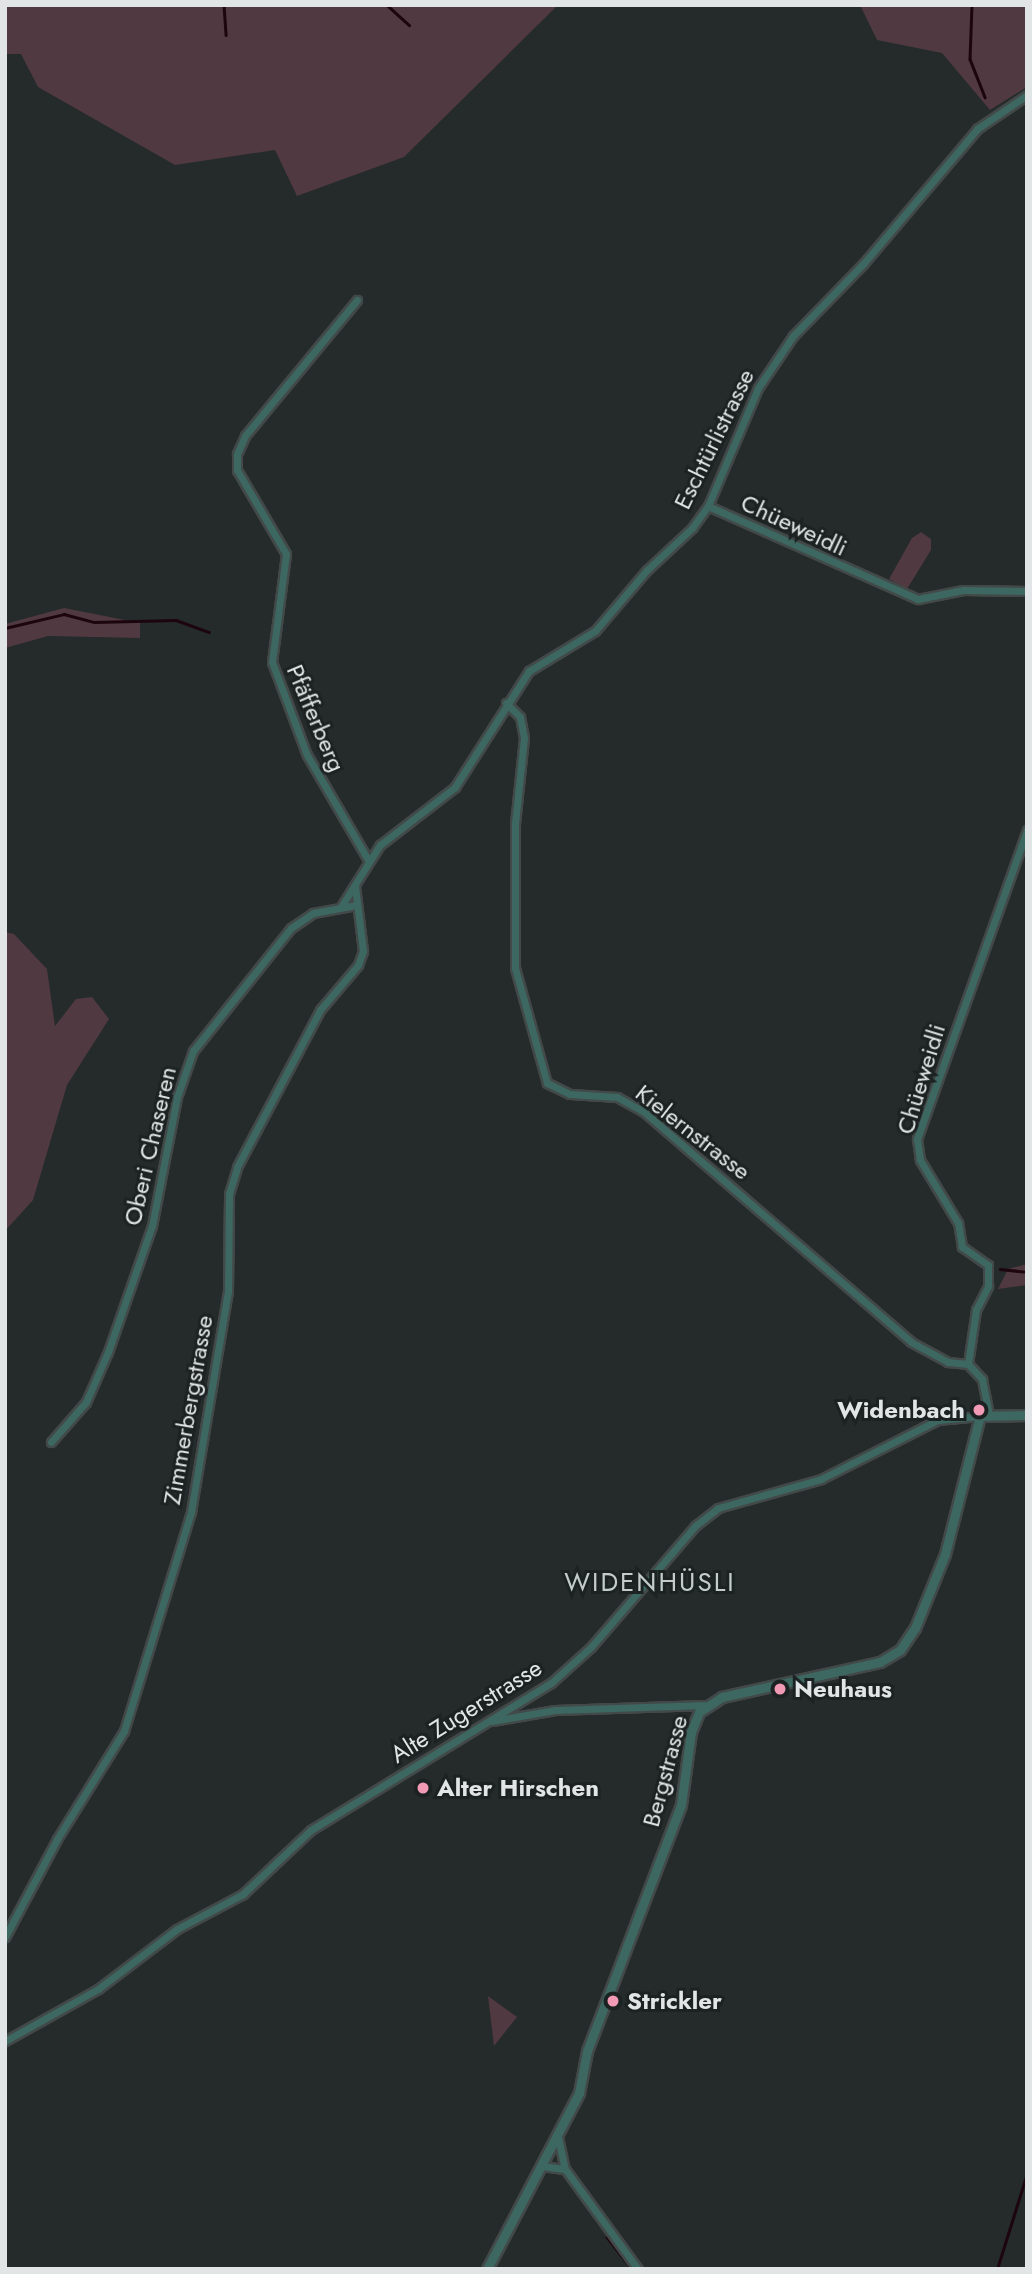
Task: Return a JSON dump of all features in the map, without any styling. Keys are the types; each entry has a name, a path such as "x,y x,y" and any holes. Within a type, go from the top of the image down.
{"street":[{"name":"Eschtürlistrasse","path":"342,905 368,860 394,832 454,786 506,703 540,661 595,631 647,570 678,545 708,506 753,397 793,336 863,264 976,129 1027,95"},
{"name":"Pfäfferberg","path":"357,300 245,436 237,454 237,470 286,554 272,662 307,755 368,860"},
{"name":"Chüeweidli","path":"708,506 918,599 963,590 1027,591"},
{"name":"Kielernstrasse","path":"506,703 520,717 524,738 515,823 515,968 547,1083 570,1094 617,1097 644,1112 911,1342 948,1362 968,1364"},
{"name":"Chüeweidli","path":"968,1364 976,1310 988,1286 988,1265 962,1247 958,1223 920,1160 917,1139 1027,830"},
{"name":"Zimmerbergstrasse","path":"5,1937 57,1839 124,1731 191,1512 228,1292 232,1185 271,1100 320,1010 358,965 363,951 355,886"},
{"name":"Oberi Chaseren","path":"51,1441 86,1402 108,1352 152,1226 177,1097 193,1051 291,928 313,914 342,905 356,905"},
{"path":"968,1364 982,1379 984,1415 1027,1415"},
{"name":"Bergstrasse","path":"487,2269 579,2093 587,2051 681,1805 691,1732 705,1705 880,1661 900,1650 915,1628 945,1554 984,1415"},
{"name":"Alte Zugerstrasse","path":"5,2041 98,1989 177,1929 243,1894 311,1830 551,1683 591,1647 695,1526 718,1508 821,1479 929,1423 984,1415"},
{"path":"491,1721 555,1710 705,1705"},
{"path":"558,2137 565,2169 638,2269"},
{"path":"542,2166 565,2169"}],"shaded area":[{"path":"5,5 558,5 404,157 297,196 275,150 175,165 38,87 21,54 5,54"},
{"path":"860,5 1027,5 1027,87 990,110 942,53 877,40"},
{"path":"921,532 931,539 931,550 907,589 889,579 912,538"},
{"path":"64,608 140,623 140,638 48,636 5,648 5,624"},
{"path":"5,932 14,934 47,969 55,1026 76,999 92,997 109,1019 67,1085 33,1200 5,1231"},
{"path":"1027,1264 1027,1285 998,1289 1008,1269"},
{"path":"488,1996 517,2017 494,2046"}],"waterway":[{"path":"224,5 226,35"},
{"path":"387,5 409,25"},
{"path":"972,5 970,59 985,97"},
{"path":"5,628 64,614 94,622 176,620 209,632"},
{"path":"1000,1269 1027,1272"},
{"path":"997,2269 1027,2173"},
{"path":"607,2237 632,2269"}],"place":[{"name":"Widenbach","path":"979,1410"},
{"name":"Neuhaus","path":"780,1689"},
{"name":"Alter Hirschen","path":"423,1788"},
{"name":"Strickler","path":"613,2001"}],"district":[{"name":"WIDENHÜSLI","path":"650,1583"}]}
